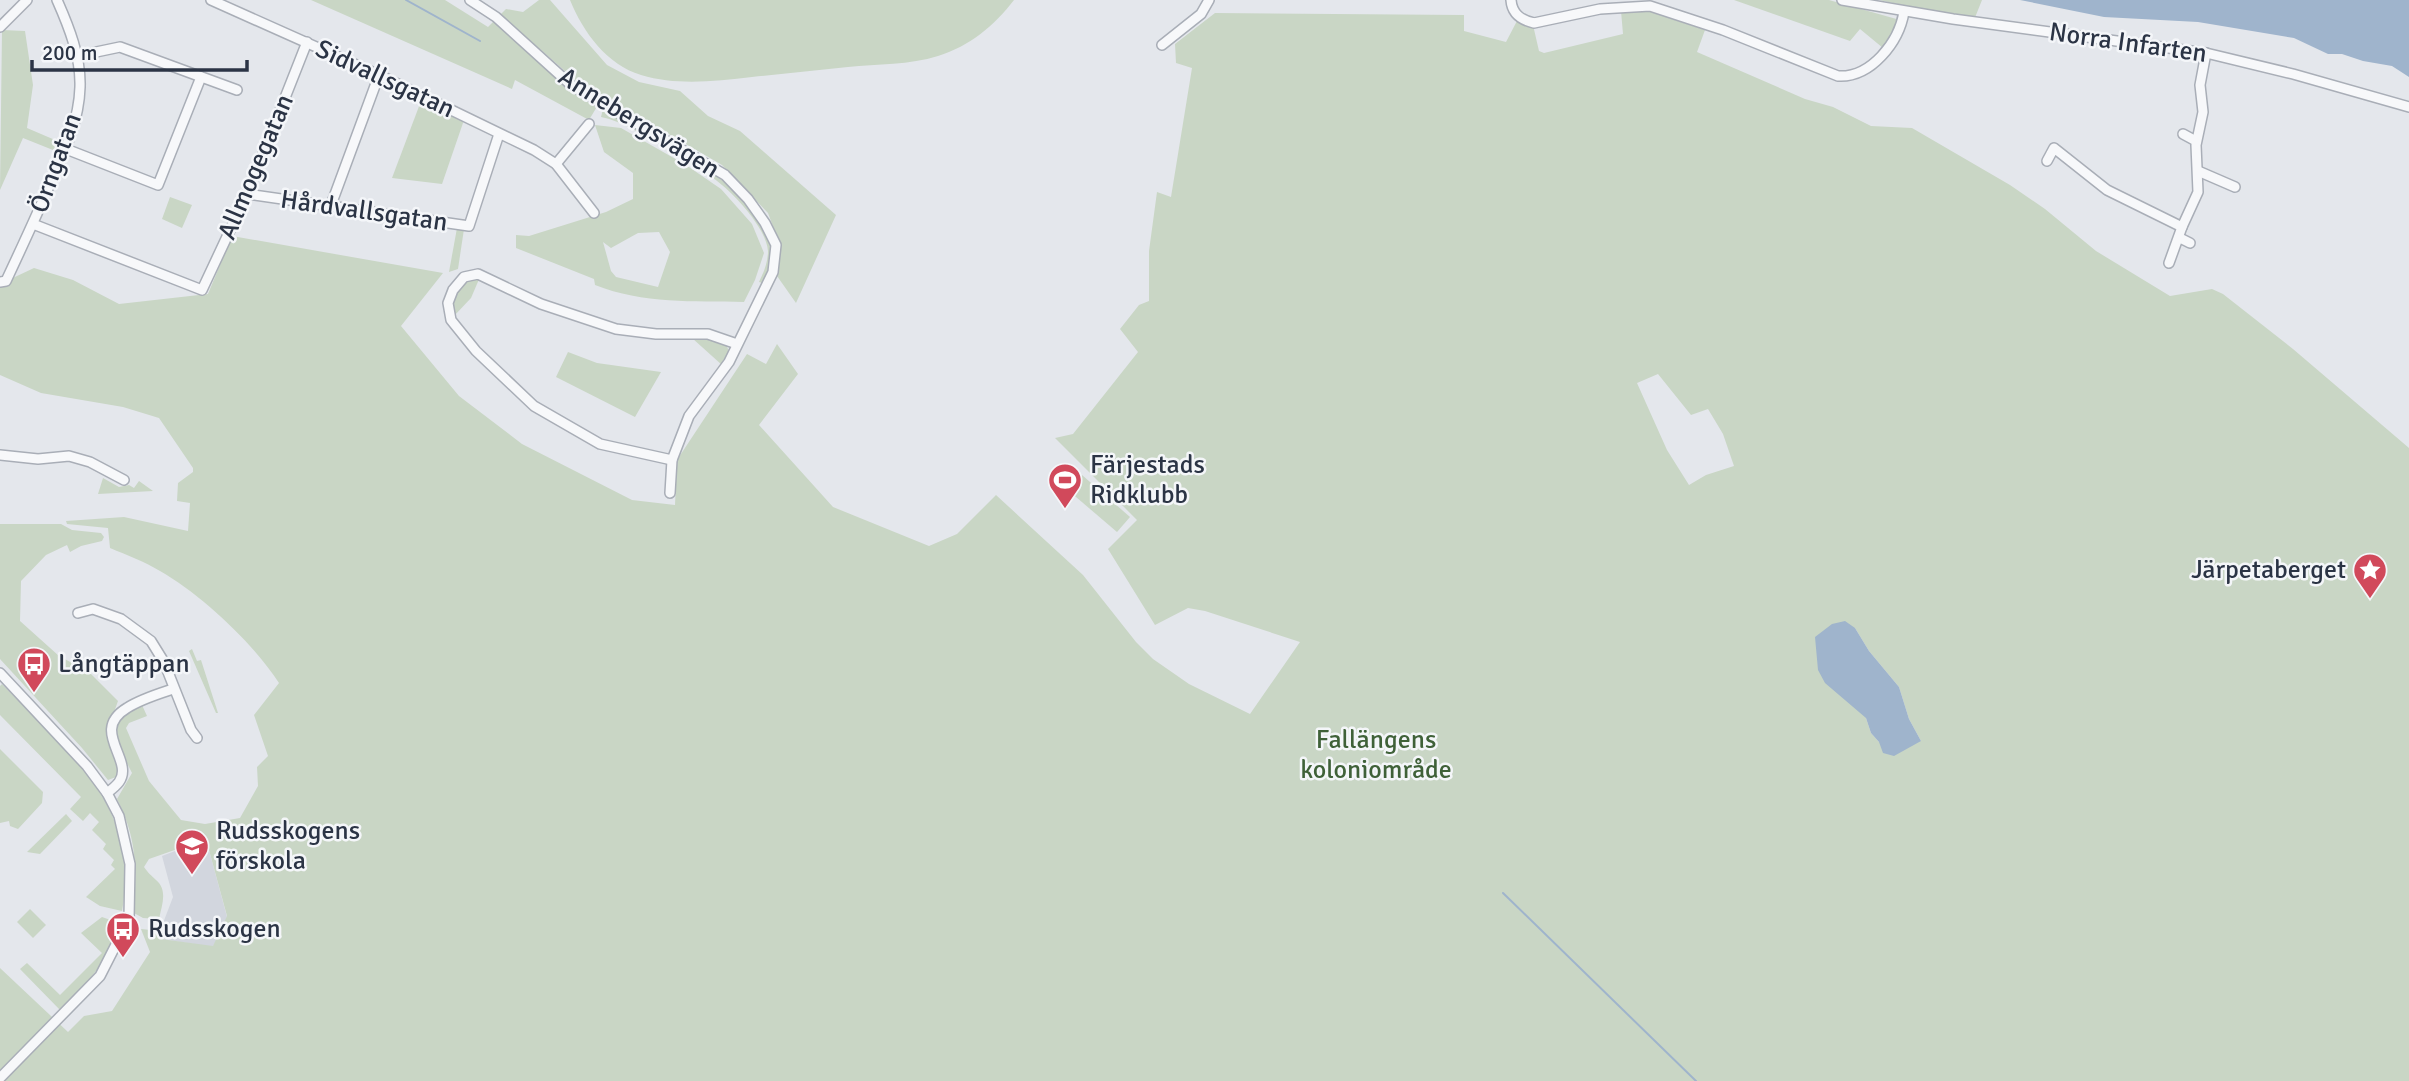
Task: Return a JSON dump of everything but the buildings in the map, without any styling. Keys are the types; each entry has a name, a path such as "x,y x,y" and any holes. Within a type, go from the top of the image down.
{"street":[{"path":"0,27 27,0"},
{"name":"Örngatan","path":"3,282 33,224 66,149 76,118 79,97 77,56 57,0"},
{"name":"Sidvallsgatan","path":"211,0 379,75 534,150 556,164 594,213"},
{"name":"Annebergsvägen","path":"470,0 496,18 571,85 725,175 765,223 776,245 772,272 729,362 693,409 672,460 670,493"},
{"path":"1162,45 1201,14 1209,0"},
{"path":"1511,0 1515,13 1534,23 1599,5 1650,6 1723,30 1838,76 1851,77 1865,70 1890,46 1902,24 1904,12"},
{"name":"Norra Infarten","path":"1842,0 1904,12 2206,53 2409,107"},
{"name":"Allmogegatan","path":"33,224 202,290 247,194 307,43"},
{"path":"77,56 120,47 237,90"},
{"path":"2168,259 2180,238 2182,227 2198,192 2196,141 2203,112 2200,85 2206,53"},
{"path":"331,205 379,75"},
{"path":"66,149 158,185 201,77"},
{"path":"556,164 589,124"},
{"name":"Hårdvallsgatan","path":"247,194 469,226 499,134"},
{"path":"2183,134 2196,141"},
{"path":"2047,161 2054,148 2107,190 2182,227"},
{"path":"2198,171 2235,187"},
{"path":"2180,238 2190,243"},
{"path":"672,460 600,444 534,405 476,351 451,320 448,303 453,290 464,276 478,274 541,304 616,329 656,334 708,334 737,344"},
{"path":"0,455 38,459 69,456 90,461 124,480"},
{"path":"78,613 93,609 121,619 151,640 164,662 173,689 197,738"},
{"path":"0,673 87,766 107,793 119,816 130,864 129,919 100,976 0,1078"},
{"path":"107,793 120,781 123,769 111,737 113,721 125,709 173,689"}],"shaded area":[{"name":"Rudsskogens förskola","path":"206,839 227,917 213,947 161,939 160,931 173,897 162,856"}],"green space":[{"path":"311,0 445,0 488,27 506,9 523,12 539,0 550,0 607,65 639,82 680,91 708,116 740,131 836,215 796,303 777,276 781,248 768,213 722,165 575,80 540,49 530,55 566,85 598,105 589,120 515,80 512,89"},
{"path":"570,0 1014,0 990,27 971,41 950,52 927,59 696,82 669,81 641,75 617,64 589,35"},
{"path":"1734,0 1829,0 1900,20 1883,48 1860,29 1850,41"},
{"path":"1879,0 1982,0 1974,20"},
{"name":"Fallängens koloniområde","path":"1621,11 1648,11 1705,30 1697,52 1805,99 1833,107 1871,126 1912,128 2010,185 2045,209 2096,251 2170,296 2212,289 2223,294 2293,349 2409,448 2409,1081 0,1081 0,968 68,1032 84,1016 112,1011 150,952 141,929 160,931 161,939 213,946 227,916 206,839 149,859 144,867 160,884 163,893 159,919 143,918 134,913 134,855 129,828 117,799 132,773 115,733 120,718 142,705 147,716 129,723 126,728 149,781 181,820 205,824 240,818 258,786 257,767 268,756 254,715 279,683 241,636 193,593 154,568 110,548 108,528 67,524 66,521 124,517 188,531 190,503 177,501 178,483 193,472 193,468 159,418 123,407 41,393 0,375 0,284 34,268 73,280 119,304 208,294 232,236 443,273 401,326 459,396 522,444 632,500 675,505 677,460 747,354 766,364 777,344 798,374 759,425 833,507 929,546 957,534 996,495 1083,575 1136,642 1153,659 1189,684 1250,714 1300,642 1188,608 1155,625 1108,549 1137,520 1055,438 1073,434 1138,352 1120,329 1139,305 1149,301 1149,251 1157,192 1171,197 1192,68 1176,63 1175,44 1215,13 1464,15 1464,31 1506,42 1518,19 1533,25 1539,51 1544,53 1623,34","holes":["1658,374 1691,415 1708,409 1723,434 1734,466 1706,475 1689,485 1667,450 1637,383","1855,628 1869,651 1899,687 1909,719 1921,741 1879,742 1871,733 1866,718"]},
{"path":"2,30 25,31 33,85 27,128 62,143 58,152 23,138 0,190"},
{"path":"421,101 464,120 442,184 392,178"},
{"path":"603,109 684,153 738,195 760,222 769,242 770,260 762,283 759,282 768,255 767,247 760,229 742,205 720,183 696,165 629,127 601,117"},
{"path":"595,125 621,128 686,165 721,189 752,224 764,253 744,302 632,296 595,285 594,279 516,248 516,235 529,236 606,212 633,199 633,173 604,152","holes":["659,232 670,252 658,287 616,277 611,271 603,242 611,248 638,233"]},
{"path":"170,197 192,205 182,228 162,219"},
{"path":"457,228 464,229 458,269 449,272"},
{"path":"480,277 471,298 454,316 453,308 458,290 467,282"},
{"path":"708,337 726,344 730,354 722,365 692,338"},
{"path":"568,352 597,363 661,372 635,417 556,377"},
{"path":"1082,475 1130,517 1117,532 1069,491"},
{"path":"103,478 119,487 129,485 134,488 139,481 153,491 98,494"},
{"path":"0,524 61,524 72,530 101,533 104,537 102,541 70,552 67,545 46,555 21,581 20,621 59,656 89,672 118,701 112,718 124,774 108,780 0,659"},
{"path":"192,649 197,661 201,660 218,713 189,651"},
{"path":"2,684 74,758 94,783 110,811 121,841 125,874 122,911 100,906 86,897 115,869 111,865 114,860 103,849 106,844 92,830 99,822 90,813 83,821 70,809 81,797 0,715"},
{"path":"0,749 43,792 42,803 18,829 10,826 9,821 0,823"},
{"path":"66,814 72,821 40,854 27,852"},
{"path":"30,909 46,925 33,938 17,922"},
{"path":"102,917 119,923 102,963 80,992 60,1010 20,969 27,963 60,995 102,953 81,933"}],"water":[{"path":"2020,0 2409,0 2409,77 2392,66 2342,54 2328,54 2294,38 2198,22 2104,17"},
{"path":"1845,621 1855,628 1869,651 1899,687 1909,719 1921,741 1894,756 1883,753 1866,718 1825,683 1818,670 1815,637 1832,624"}],"waterway":[{"path":"406,0 480,41"},
{"path":"1503,893 1696,1081"}],"place":[{"name":"Färjestads Ridklubb","path":"1065,510"},
{"name":"Järpetaberget","path":"2370,600"},
{"name":"Långtäppan","path":"34,694"},
{"name":"Rudsskogens förskola","path":"192,876"},
{"name":"Rudsskogen","path":"123,959"}]}
